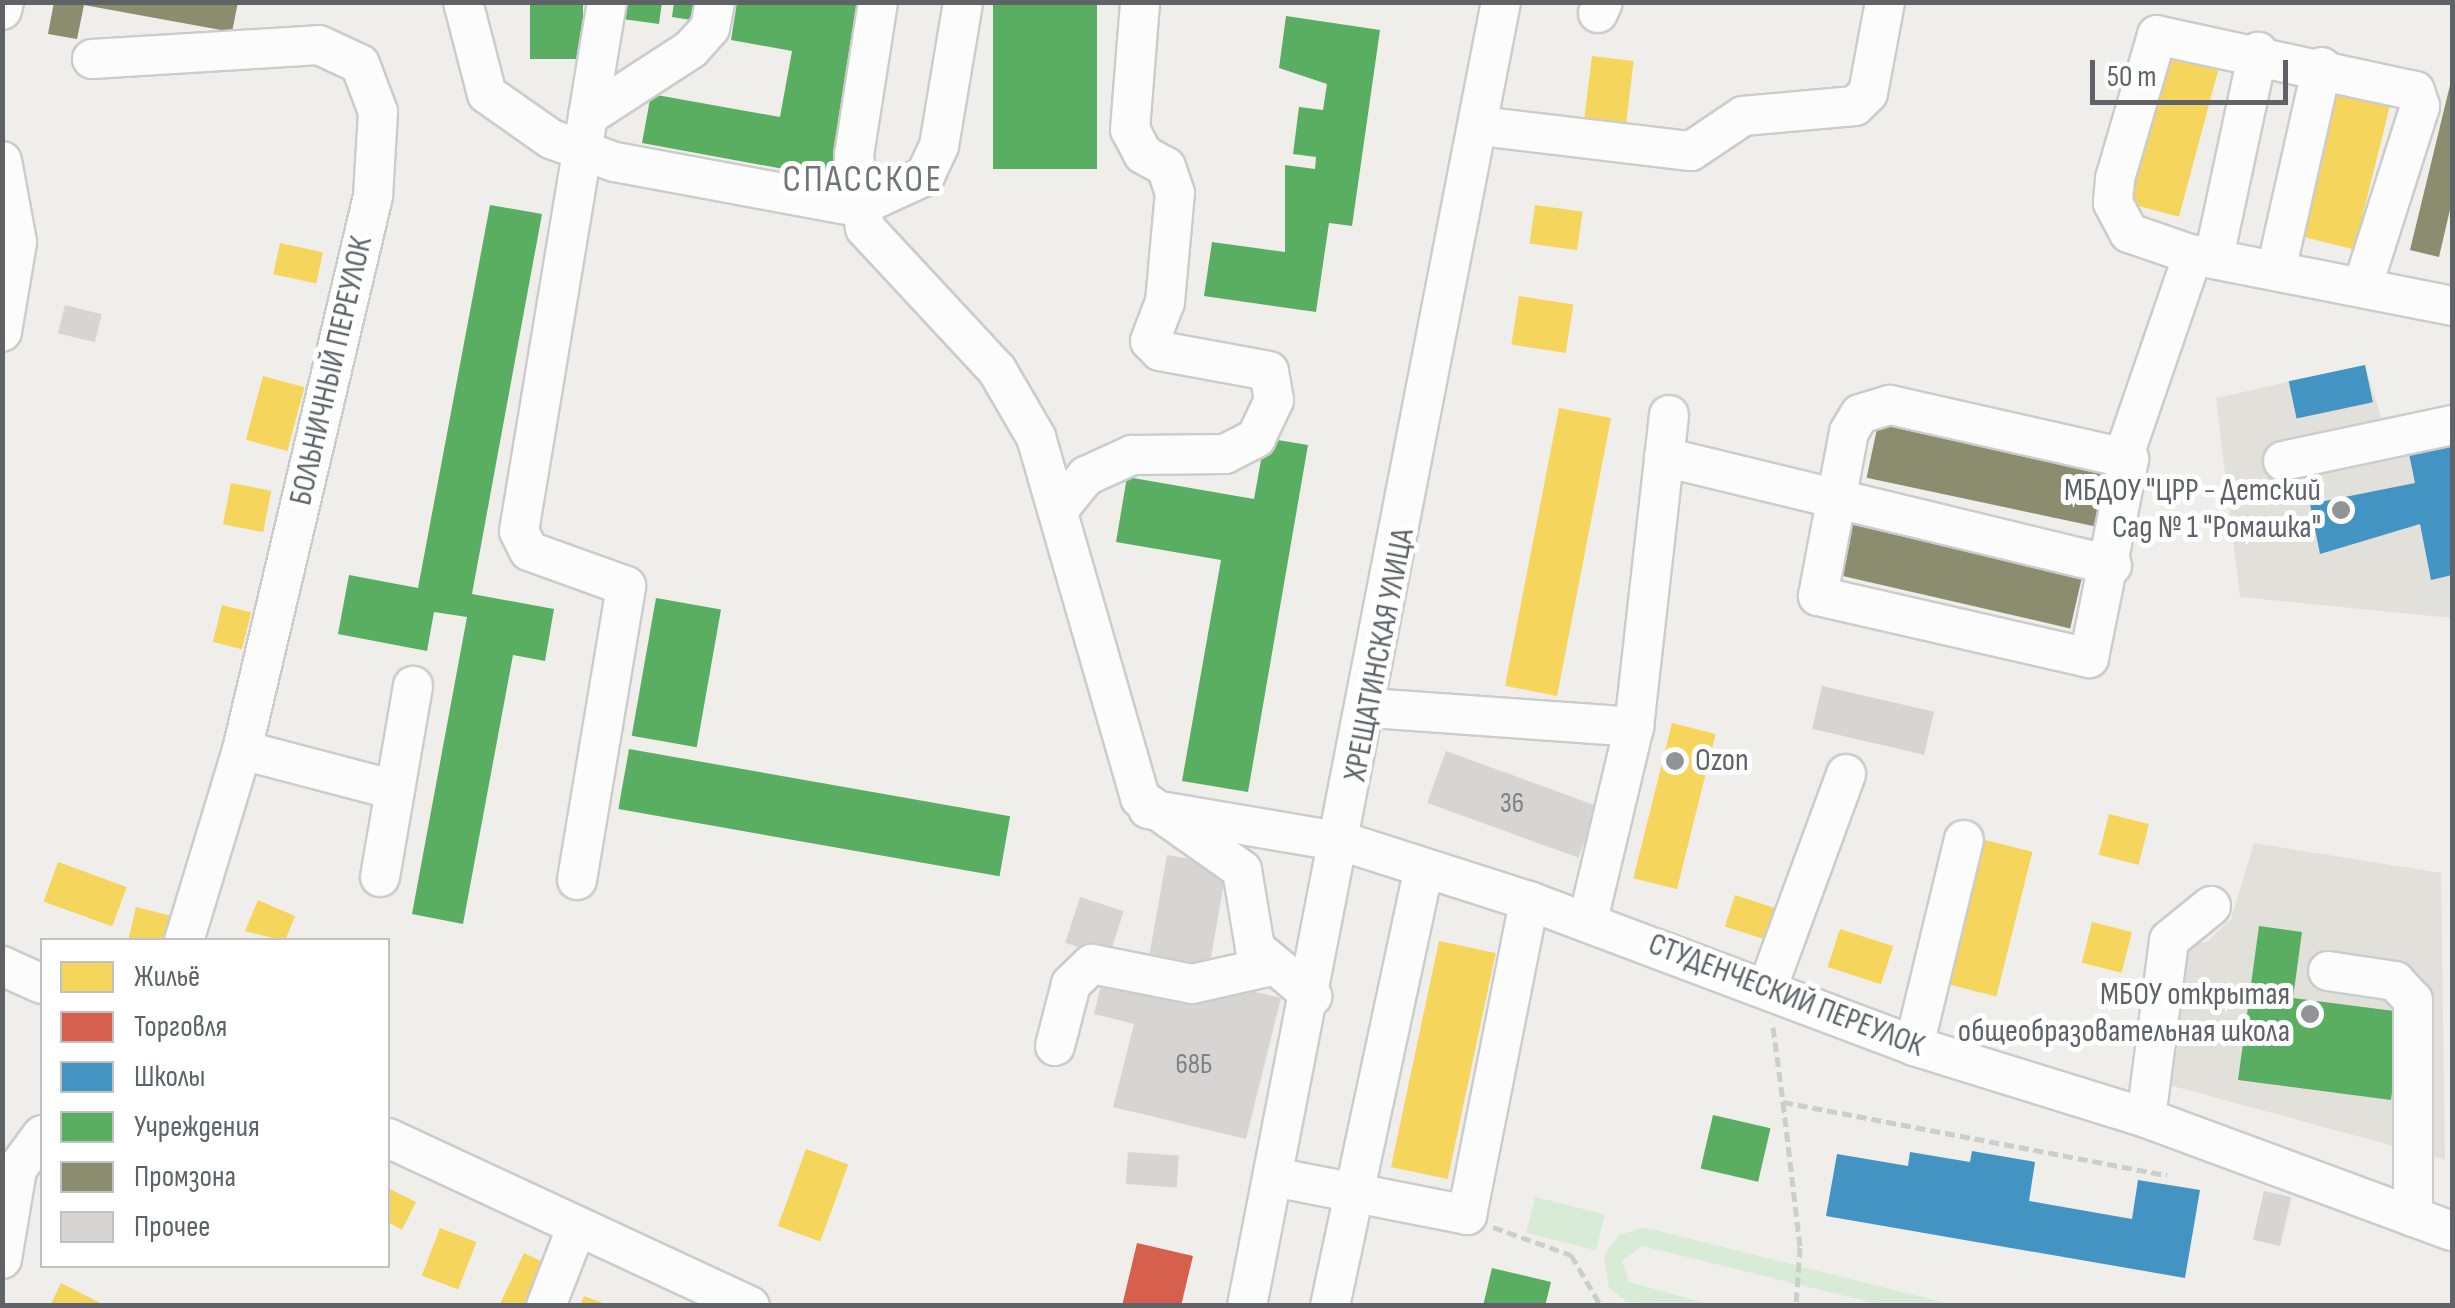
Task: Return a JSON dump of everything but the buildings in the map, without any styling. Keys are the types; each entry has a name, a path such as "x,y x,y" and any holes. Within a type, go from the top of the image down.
{"street":[{"path":"463,2 487,94 520,123 586,133 858,208 925,176 939,146 963,2"},
{"path":"577,880 626,586 528,551 518,531 607,2"},
{"path":"586,133 690,49 710,28 715,2"},
{"path":"878,2 854,156 858,208 874,248 997,370 1036,437 1134,785 1148,809 1242,870 1252,939 1272,966 1312,996"},
{"path":"1059,509 1086,476 1132,455 1225,454 1256,438 1274,400 1270,371 1160,351 1150,341 1165,302 1175,193 1166,167 1143,154 1130,130 1140,2"},
{"name":"ХРЕЩАТИНСКАЯ УЛИЦА","path":"1247,1306 1344,842 1501,2"},
{"path":"1480,126 1691,151 1743,116 1855,106 1868,93 1885,2"},
{"path":"2363,285 2419,98 2406,86 2176,33 2148,48 2113,202 2129,233 2204,256 2277,266 2363,285 2451,298"},
{"name":"БОЛЬНИЧНЫЙ ПЕРЕУЛОК","path":"92,59 319,46 360,64 374,86 373,196 242,750 185,938"},
{"path":"2124,455 1873,407 1849,432 1818,585 1826,603 2078,662 2094,654 2112,565 2124,455 2204,256 2258,52"},
{"path":"2277,266 2322,67"},
{"path":"2,161 17,242 2,332"},
{"path":"1588,920 1634,727 1669,416"},
{"path":"2282,462 2452,425"},
{"path":"1664,456 1833,502 2112,565"},
{"path":"380,876 414,686"},
{"path":"1370,708 1634,727"},
{"path":"242,750 395,790"},
{"path":"1768,990 1846,774"},
{"name":"СТУДЕНЧЕСКИЙ ПЕРЕУЛОК","path":"1148,809 1344,842 1529,900 1914,1046 2146,1118 2452,1230"},
{"path":"1914,1046 1964,840"},
{"path":"1330,1306 1424,869"},
{"path":"1274,1177 1354,1189 1462,1220 1529,900"},
{"path":"2146,1118 2169,940 2211,906"},
{"path":"1055,1046 1071,984 1092,964 1192,984 1272,966"},
{"path":"2,966 40,983"},
{"path":"2328,971 2395,981 2413,1000 2413,1217"},
{"path":"2,1260 17,1169 40,1138"},
{"path":"390,1139 750,1306"},
{"path":"546,1306 577,1226"}],"path":[{"path":"1768,990 1800,1246 1796,1306"},
{"path":"1784,1102 2167,1175"},
{"path":"1462,1220 1571,1255 1601,1306"}],"shaded area":[{"name":"МБДОУ \"ЦРР - Детский Сад № 1 \"Ромашка\"","path":"2365,365 2383,424 2452,411 2452,618 2240,597 2216,398"},
{"name":"МБОУ открытая общеобразовательная школа","path":"2254,843 2441,873 2445,1160 2169,1085 2185,944 2207,942 2231,919"}],"green space":[{"path":"1535,1197 1605,1214 1596,1250 1526,1233"},
{"path":"1643,1228 1954,1305 1882,1305 1642,1246 1622,1261 1629,1282 1712,1305 1627,1302 1609,1288 1604,1256 1619,1235"}],"place":[{"name":"МБДОУ \"ЦРР - Детский Сад № 1 \"Ромашка\"","path":"2341,510"},
{"name":"Ozon","path":"1675,761"},
{"name":"МБОУ открытая общеобразовательная школа","path":"2310,1014"}],"district":[{"name":"СПАССКОЕ","path":"863,180"}]}
